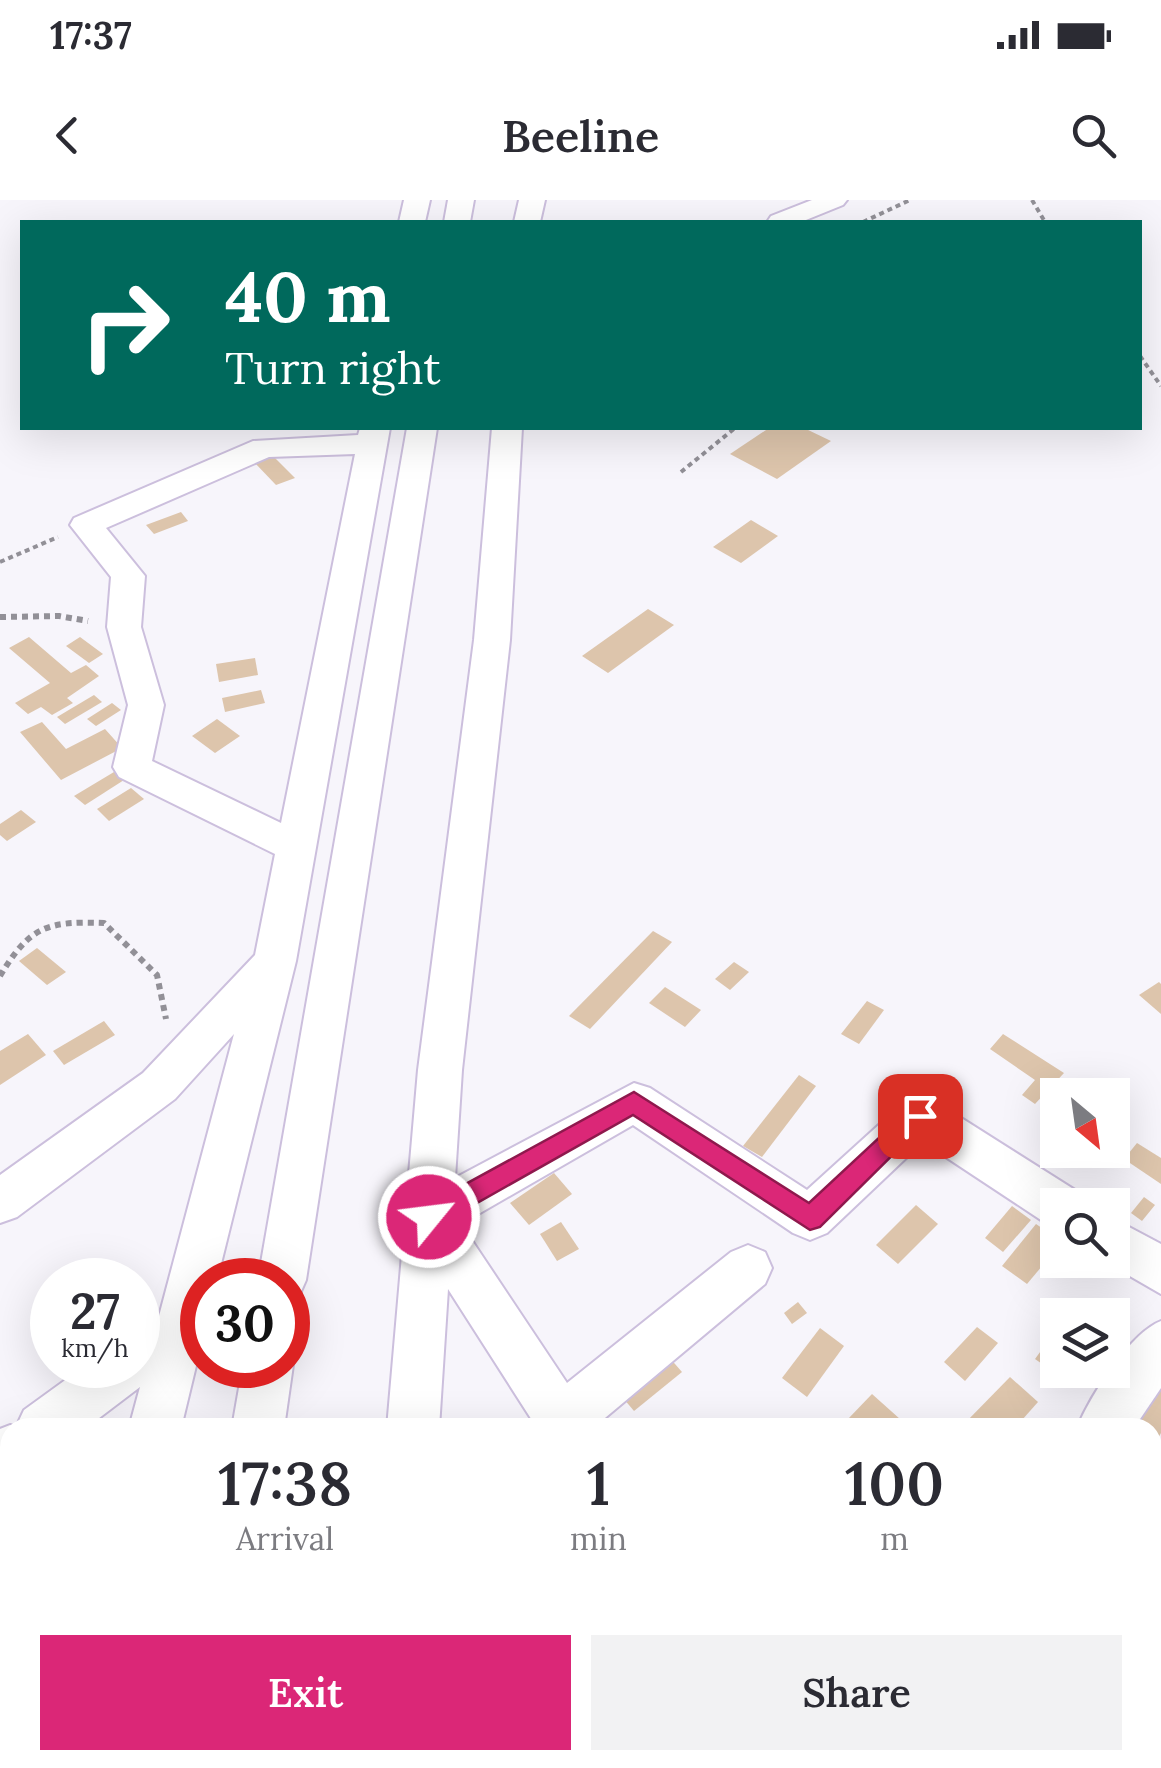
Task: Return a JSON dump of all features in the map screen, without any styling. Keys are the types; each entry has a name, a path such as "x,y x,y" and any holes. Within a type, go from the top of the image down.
{"street":[{"path":"785,220 834,200"},
{"path":"286,1258 422,430"},
{"path":"414,1418 440,1070 492,640 507,430"},
{"path":"199,1258 276,961 298,848 374,436 264,448 86,525 128,576 124,627 146,706 132,767 298,848"},
{"path":"0,1202 158,1086 276,961"},
{"path":"429,1217 634,1102 810,1218 920,1116 1040,1193"},
{"path":"429,1217 560,1418"},
{"path":"1130,1252 1161,1272"},
{"path":"571,1418 748,1268"},
{"path":"157,1418 180,1330"},
{"path":"1110,1418 1161,1344"},
{"path":"56,1418 97,1388"},
{"path":"260,1418 264,1388"}],"path":[{"path":"867,220 910,200"},
{"path":"1142,359 1161,386"},
{"path":"680,472 732,430"},
{"path":"0,562 86,525"},
{"path":"0,617 59,616 124,627"},
{"path":"0,976 16,947 52,921 104,923 157,975 176,1067"}],"building":[{"path":"766,430 808,430 831,441 777,479 730,454"},
{"path":"273,456 295,478 276,485 254,462"},
{"path":"181,512 188,521 154,534 146,525"},
{"path":"751,520 778,536 741,563 713,547"},
{"path":"648,609 674,625 608,673 582,656"},
{"path":"29,637 71,673 86,665 99,676 67,698 73,703 52,715 41,707 28,714 15,703 50,683 9,648"},
{"path":"80,637 103,654 89,663 66,646"},
{"path":"255,658 258,675 219,682 216,664"},
{"path":"261,690 265,703 225,712 222,698"},
{"path":"94,695 102,702 65,724 57,717"},
{"path":"112,703 121,710 96,726 87,719"},
{"path":"217,719 240,736 215,753 192,736"},
{"path":"42,722 66,749 105,729 122,748 61,780 20,732"},
{"path":"114,772 124,780 85,805 74,796"},
{"path":"131,788 144,799 109,821 97,809"},
{"path":"21,810 36,822 7,841 0,835 0,824"},
{"path":"653,931 672,942 590,1029 569,1016"},
{"path":"37,948 66,972 47,985 19,961"},
{"path":"734,962 749,972 730,990 715,979"},
{"path":"1161,984 1161,1014 1139,995"},
{"path":"665,987 701,1010 685,1027 649,1003"},
{"path":"867,1001 884,1010 859,1044 841,1034"},
{"path":"104,1021 115,1035 64,1065 53,1051"},
{"path":"28,1034 46,1055 0,1085 0,1051"},
{"path":"1003,1034 1064,1073 1059,1078 1040,1078 1040,1099 1035,1104 1022,1095 1035,1080 990,1049"},
{"path":"799,1075 816,1086 762,1157 743,1146"},
{"path":"1137,1143 1161,1158 1161,1184 1130,1163 1130,1152"},
{"path":"554,1173 572,1194 529,1225 510,1203"},
{"path":"1144,1197 1155,1205 1142,1221 1131,1213"},
{"path":"916,1205 938,1224 898,1264 876,1245"},
{"path":"1012,1206 1031,1220 1003,1252 985,1238"},
{"path":"561,1222 579,1249 557,1261 540,1234"},
{"path":"1036,1224 1040,1227 1040,1268 1027,1284 1002,1266"},
{"path":"798,1302 807,1313 792,1324 784,1313"},
{"path":"977,1327 998,1343 965,1381 944,1362"},
{"path":"820,1328 844,1346 807,1397 782,1378"},
{"path":"661,1348 682,1372 634,1411 613,1386"},
{"path":"1161,1369 1161,1418 1134,1418"},
{"path":"1010,1377 1038,1402 1024,1418 970,1418"},
{"path":"872,1394 899,1418 849,1418"}],"route":[{"path":"429,1217 634,1102 810,1218 920,1116"}]}
